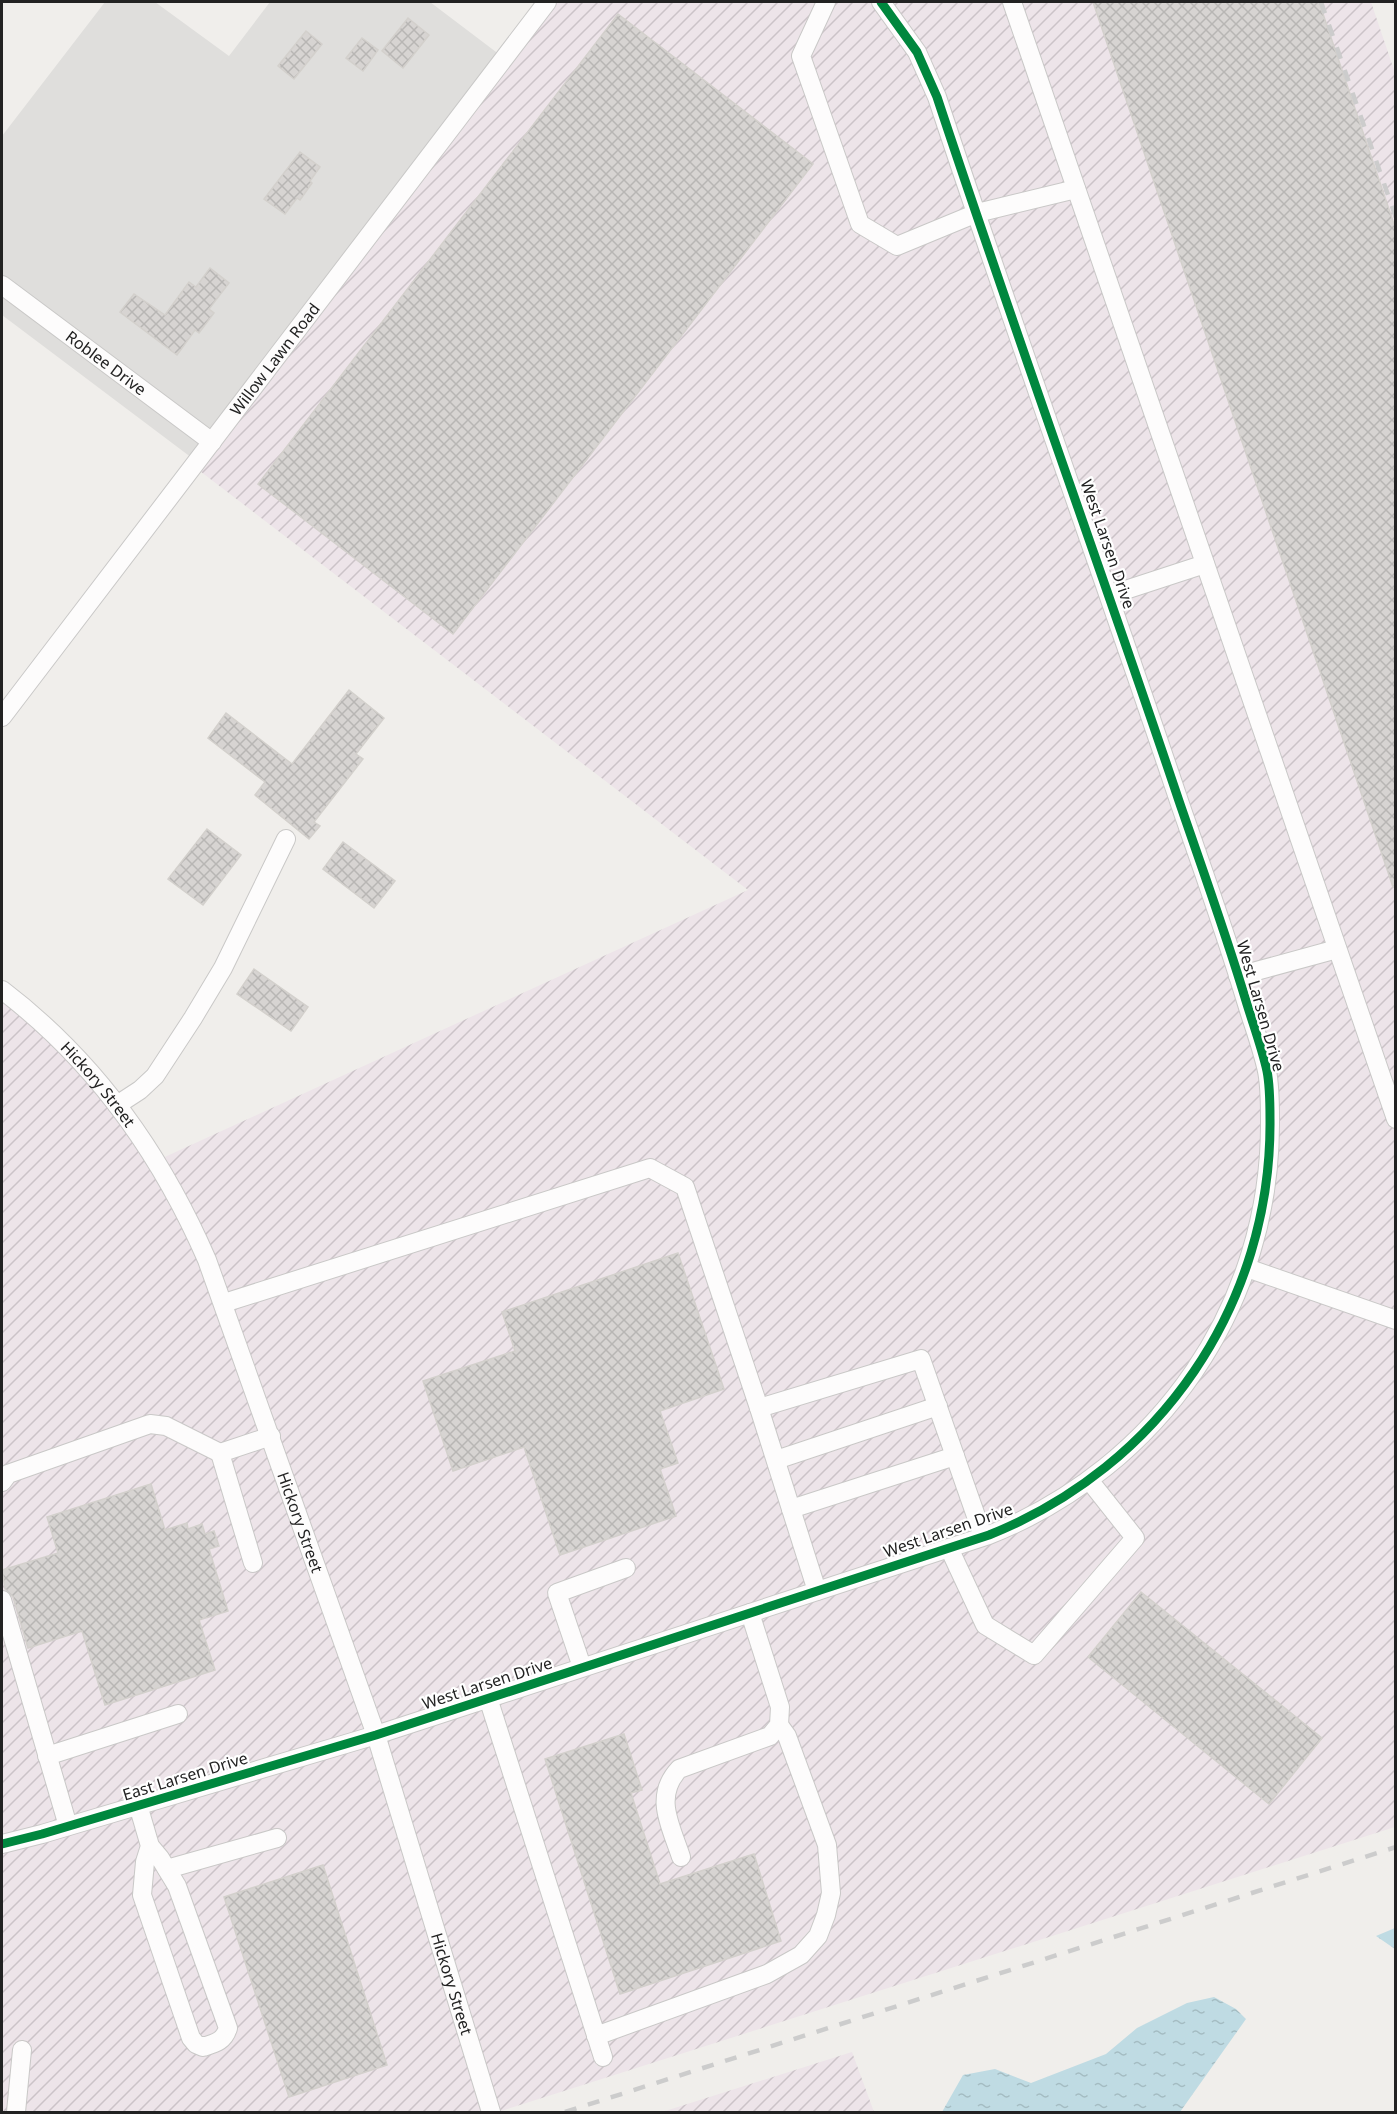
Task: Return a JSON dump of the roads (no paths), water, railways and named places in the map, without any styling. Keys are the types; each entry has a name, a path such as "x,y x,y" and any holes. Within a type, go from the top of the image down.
{"street":[{"name":"Willow Lawn Road","path":"2,717 192,465 212,442 548,2"},
{"path":"826,2 801,56 860,224 897,246 976,213 1076,189"},
{"name":"West Larsen Drive","path":"376,1735 949,1548 1034,1515 1089,1480 1143,1434 1183,1388 1228,1314 1246,1268 1263,1204 1270,1150 1267,1071 1238,976 1110,595 927,72 905,33 881,2"},
{"path":"1012,2 1395,1119"},
{"name":"Roblee Drive","path":"2,285 212,442"},
{"path":"1110,595 1205,564"},
{"path":"117,1105 140,1090 155,1076 193,1018 223,968 286,839"},
{"path":"1238,976 1337,949"},
{"name":"Hickory Street","path":"2,990 55,1034 89,1070 117,1105 147,1146 176,1195 203,1249 376,1735 492,2112"},
{"path":"224,1303 650,1168 685,1187 817,1591"},
{"path":"1246,1268 1395,1320"},
{"path":"759,1408 921,1359 983,1536"},
{"path":"776,1460 938,1406"},
{"path":"2,1482 8,1474 150,1424 166,1426 220,1453 271,1436"},
{"path":"220,1453 253,1563"},
{"path":"791,1509 955,1456"},
{"path":"949,1548 985,1625 1034,1655 1135,1538 1089,1480"},
{"path":"582,1667 557,1593 626,1568"},
{"path":"2,1600 68,1826"},
{"path":"681,1857 664,1806 670,1779 679,1769 770,1736 779,1725 780,1707 750,1613"},
{"path":"488,1698 603,2057"},
{"path":"47,1756 178,1714"},
{"path":"596,2036 767,1974 801,1955 818,1936 831,1893 827,1845 787,1736 779,1725"},
{"name":"East Larsen Drive","path":"2,1844 376,1735"},
{"path":"138,1805 150,1846 177,1886 228,2028 226,2037 203,2047 191,2038 142,1895 145,1863 150,1846"},
{"path":"167,1869 277,1838"},
{"path":"16,2112 22,2050"}],"water":[{"path":"1395,1928 1395,1949 1376,1936"},
{"path":"1214,1997 1236,2009 1246,2019 1180,2112 942,2112 963,2075 995,2069 1031,2083 1106,2054 1137,2028 1187,2003"}],"railway":[{"path":"1321,2 1396,218"},
{"path":"565,2112 1396,1847"}]}
